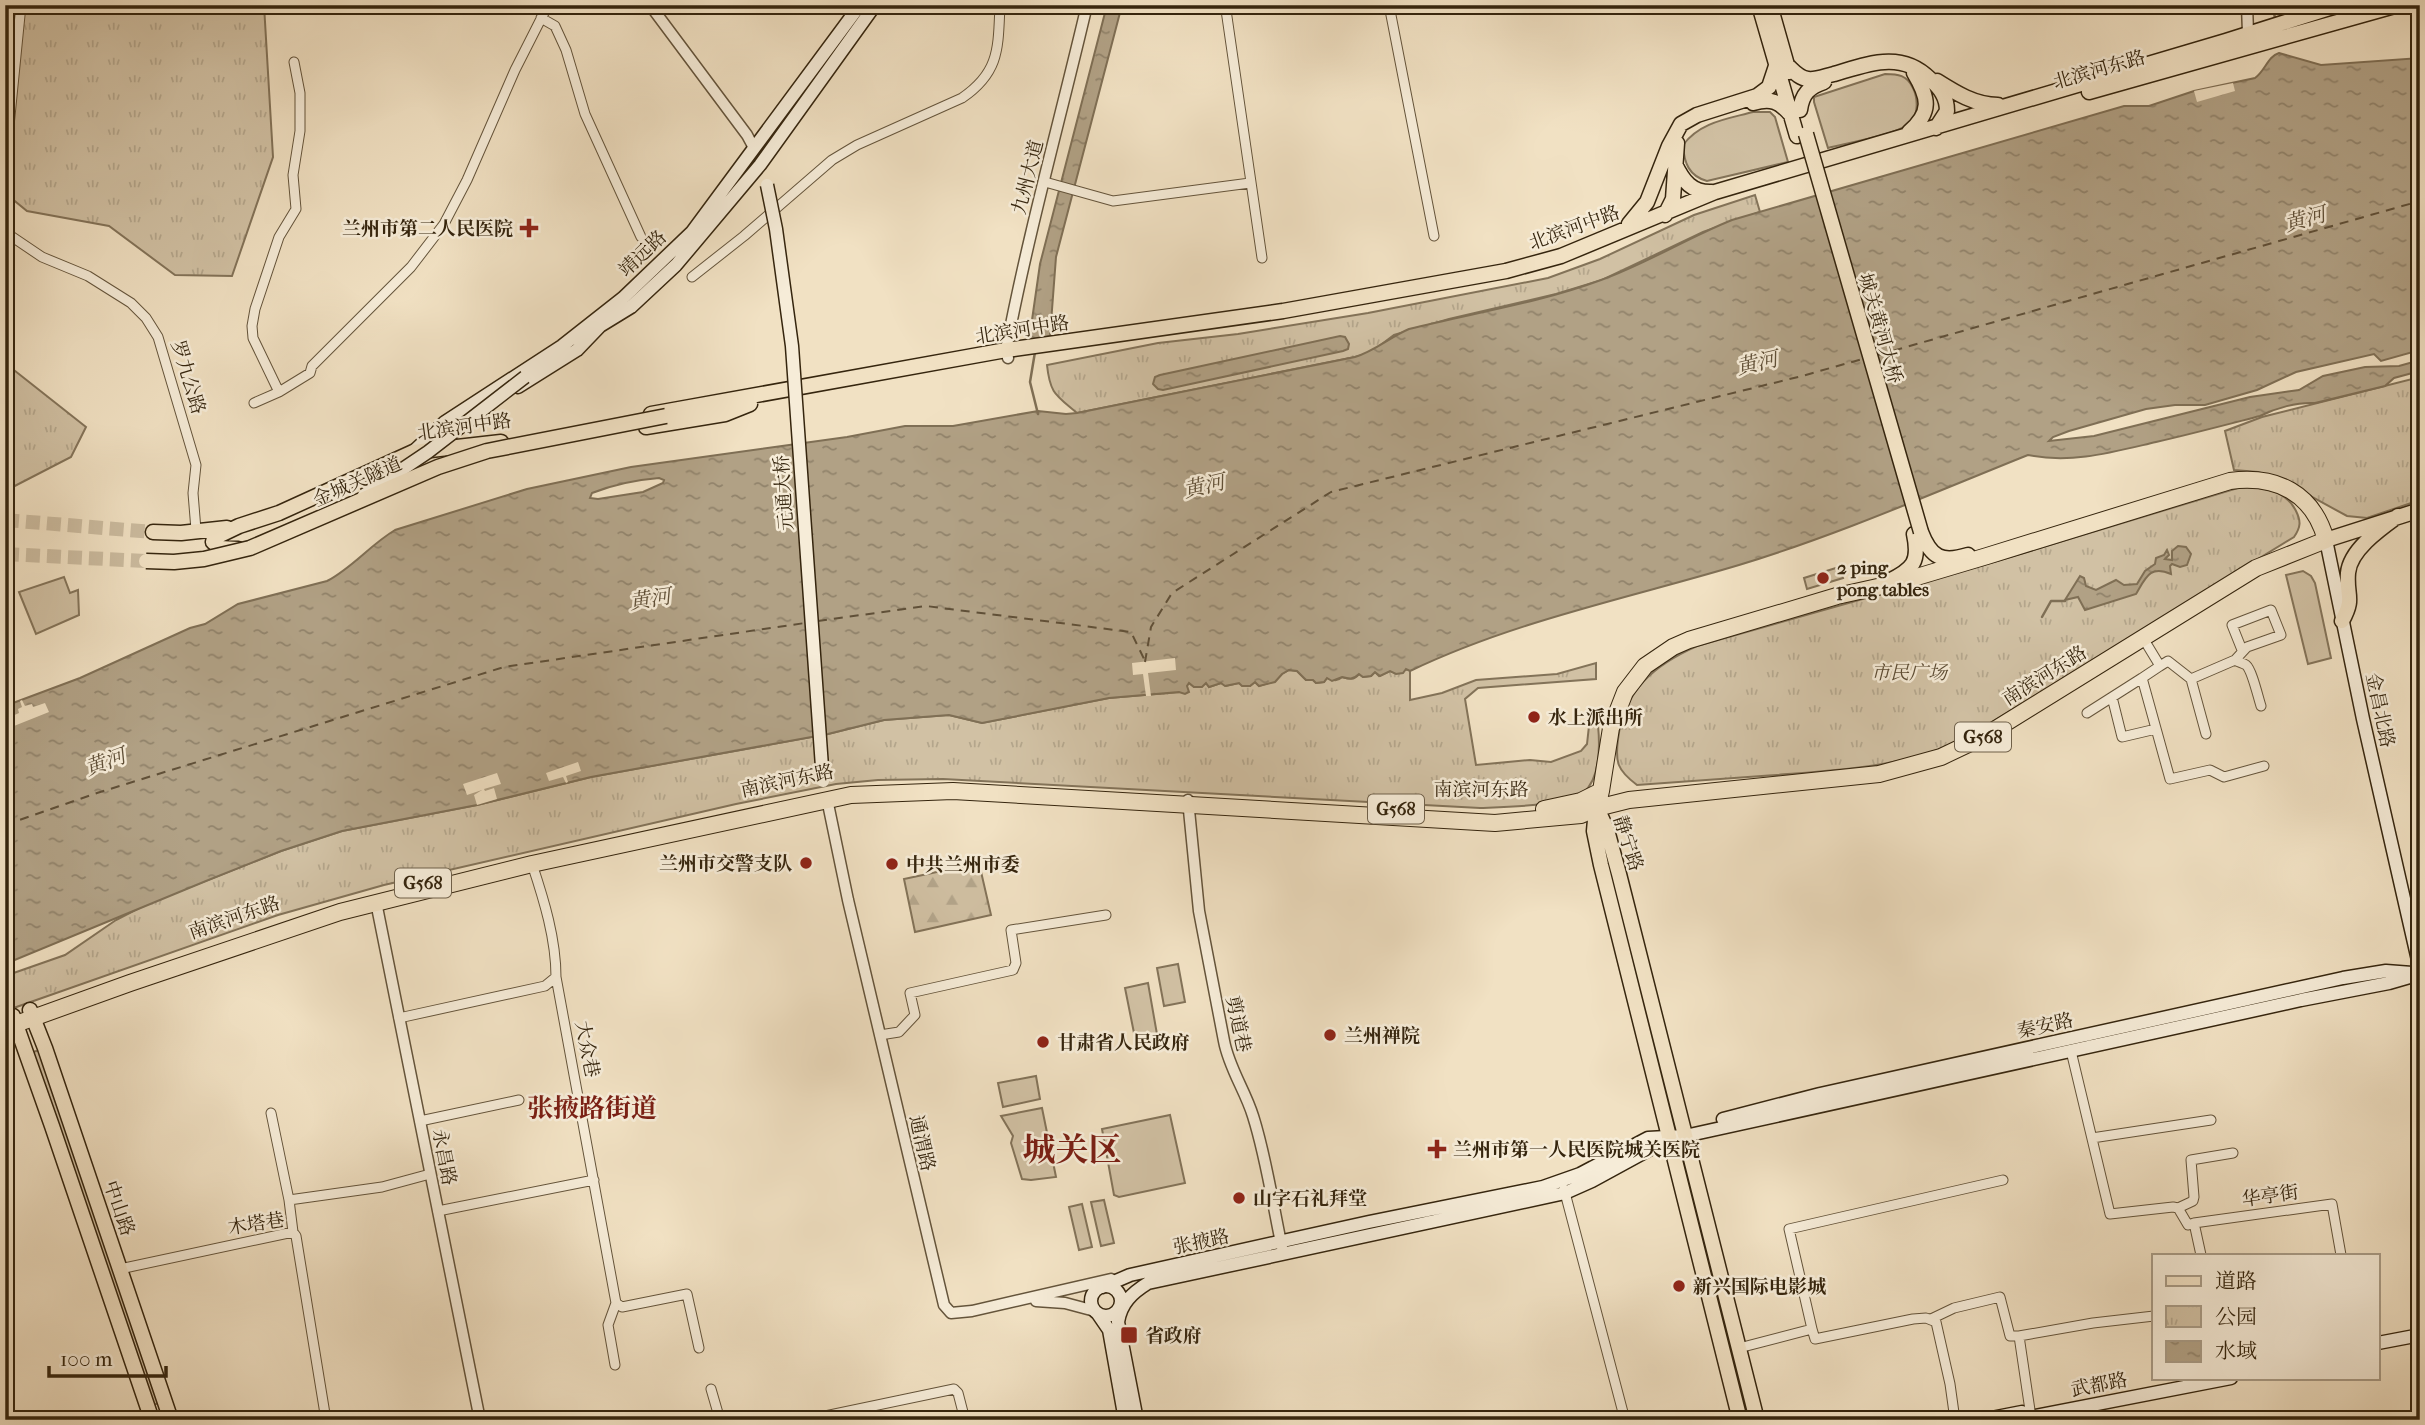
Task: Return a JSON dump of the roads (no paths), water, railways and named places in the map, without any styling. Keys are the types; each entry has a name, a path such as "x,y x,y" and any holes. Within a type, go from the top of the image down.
{"highway":[{"path":"1597,808 1616,713 1634,678 1658,655 1689,640 1946,569 2230,481 2257,479 2280,485 2302,498 2316,514 2326,540"},
{"name":"南滨河东路","path":"1188,801 1494,823 1581,815 1629,800 1879,774 1923,763 1983,737 2256,568 2326,540"},
{"name":"南滨河东路","path":"32,1014 285,929 376,902 825,791"},
{"name":"南滨河东路","path":"10,1022 281,923 357,900 825,791 953,791 1501,814 1561,806 1592,797 1601,791"}],"main road":[{"name":"靖远路","path":"413,452 445,422 562,346 623,298 692,232 860,5"},
{"name":"靖远路","path":"414,476 436,449 488,407 578,350 600,326 631,307 676,265 760,165 875,5"},
{"path":"1759,5 1781,65 1804,79 1819,78 1888,60 1901,61 1920,74 1976,102 1988,105 2014,104"},
{"path":"1644,229 1657,223 1674,205 1669,146 1681,124 1697,115 1764,92 1773,80 1781,65 1770,5"},
{"name":"北滨河东路","path":"2310,20 2339,5"},
{"name":"北滨河东路","path":"1948,120 2014,104 2310,20 2398,5"},
{"name":"北滨河东路","path":"1811,168 1911,138 1985,121 2258,35"},
{"name":"城关黄河大桥","path":"1781,65 1917,533"},
{"path":"1610,237 1627,226 1641,212 1670,162 1682,132 1687,126 1704,117 1766,99 1795,112 1810,88 1885,66 1904,68 1920,74 1945,97 1948,120"},
{"path":"1911,138 1927,106 1920,74"},
{"path":"1911,138 1932,133 1948,120 1972,123 1985,121"},
{"name":"元通大桥","path":"754,148 767,185 778,241 792,346 825,791"},
{"path":"1670,162 1695,190 1715,192"},
{"name":"北滨河中路","path":"1045,349 1465,280 1561,256 1610,237 1674,205 1811,168"},
{"name":"北滨河中路","path":"239,526 279,513 413,452 482,445 1026,351 1284,318 1466,287 1572,260 1611,246 1698,206 1811,168"},
{"path":"1674,205 1698,206"},
{"path":"352,503 428,452 525,377 600,326"},
{"name":"北滨河中路","path":"750,404 1007,354"},
{"path":"239,526 214,538 216,545 232,549 267,546 358,500 414,476 486,453 724,414 750,404"},
{"name":"金城关隧道","path":"146,561 204,559 250,548 438,467 487,451 666,416 750,404"},
{"path":"413,452 414,476"},
{"name":"南滨河东路","path":"2326,540 2420,510"},
{"path":"2342,621 2351,605 2348,569 2353,558 2398,516"},
{"path":"153,532 181,533 239,526"},
{"path":"1917,533 1933,554 1941,558 1956,558 2035,535 2081,526"},
{"path":"1860,591 1890,580 1910,568 1917,553 1917,533"},
{"name":"金昌北路","path":"2326,540 2420,972"},
{"name":"静宁路","path":"1597,808 1607,830 1757,1420"},
{"name":"静宁路","path":"1597,808 1594,831 1601,865 1741,1420"},
{"name":"秦安路","path":"1685,1136 1693,1127 1820,1094 2343,978 2386,971 2420,972"},
{"name":"秦安路","path":"1282,1248 1369,1222 1543,1187 1563,1187 1580,1174 1648,1138 1685,1136 2389,983 2420,972"},
{"name":"中山路","path":"32,1014 172,1420"},
{"name":"中山路","path":"10,1022 152,1420"},
{"path":"1096,1312 1111,1315 1137,1289 1147,1283 1282,1248"},
{"name":"张掖路","path":"1102,1287 1130,1275 1282,1248"},
{"path":"1125,1420 1109,1330 1096,1312 1091,1299 1095,1291 1102,1287 1116,1289 1121,1297 1118,1322 1137,1420"},
{"path":"2380,1343 2420,1335"},
{"path":"2380,1349 2420,1341"},
{"name":"武都路","path":"2015,1420 2031,1413 2188,1380"},
{"name":"武都路","path":"1981,1420 2216,1380"}],"street":[{"path":"5,134 9,126 21,5"},
{"path":"254,403 279,392 310,373 312,366 411,268 444,224 548,5"},
{"path":"650,5 754,148"},
{"path":"692,277 832,160 857,145 962,98 975,89 989,73 998,51 1000,5"},
{"name":"九州大道","path":"1007,354 1023,264 1048,183 1087,5"},
{"path":"1239,5 1226,10 1262,258"},
{"path":"1389,5 1434,236"},
{"path":"2247,5 2258,35"},
{"path":"541,18 555,26 566,50 585,114 641,237"},
{"path":"279,392 253,338 252,326 279,237 296,209 293,175 300,131 300,93 294,62"},
{"path":"1048,183 1113,201 1250,183"},
{"name":"罗九公路","path":"5,232 41,257 88,276 131,303 146,318 158,337 196,465 193,493 196,530"},
{"path":"2191,679 2235,660 2242,650 2281,635 2271,610 2232,625 2242,650"},
{"path":"2143,638 2161,666"},
{"path":"2235,660 2252,671 2261,706"},
{"path":"2087,713 2168,661 2191,679 2206,734"},
{"path":"2142,678 2170,779 2210,770 2224,777 2264,765"},
{"path":"2112,697 2122,737 2156,729"},
{"name":"通渭路","path":"825,791 944,1305 951,1313 1023,1300 1130,1275"},
{"name":"剪道巷","path":"1188,801 1199,911 1227,1057 1245,1096 1263,1148 1282,1248"},
{"name":"大众巷","path":"532,864 543,898 616,1303 608,1325 615,1365"},
{"name":"永昌路","path":"376,902 480,1420"},
{"path":"880,1035 899,1032 915,1014 911,993 1013,970 1016,962 1011,930 1106,915"},
{"path":"399,1018 545,986 556,977"},
{"path":"2071,1051 2110,1214 2178,1208 2193,1201 2191,1160 2233,1153"},
{"path":"420,1121 519,1100"},
{"path":"271,1113 293,1232"},
{"path":"2092,1138 2211,1121"},
{"path":"289,1200 382,1187 430,1174"},
{"path":"1955,1420 1936,1322 1926,1318 1913,1319 1815,1339 1789,1229 2003,1180"},
{"path":"438,1211 594,1181"},
{"path":"1563,1187 1625,1420"},
{"name":"华亭街","path":"2194,1223 2332,1204 2341,1254"},
{"path":"2178,1208 2188,1225 2194,1223 2201,1254"},
{"name":"木塔巷","path":"120,1269 293,1232 296,1236 326,1420"},
{"path":"1075,1287 1102,1287"},
{"path":"616,1303 622,1307 687,1294 699,1348"},
{"path":"1931,1320 1954,1308 2000,1297 2010,1336 2152,1316"},
{"path":"1023,1300 1048,1301 1096,1312"},
{"path":"1738,1348 1812,1329"},
{"path":"2019,1336 2031,1413"},
{"path":"711,1389 720,1420"},
{"path":"806,1420 954,1389 958,1393 965,1420"}],"water":[{"path":"1107,5 1122,5 1056,257 1050,336 1029,341 1040,264"},
{"name":"黄河","path":"2279,53 2321,65 2420,58 2420,341 2413,352 2381,361 2374,354 2296,372 2257,390 2205,405 2146,409 2069,431 2049,441 2094,436 2250,397 2299,390 2323,376 2365,367 2399,366 2420,360 2420,371 2394,378 2385,386 2315,403 2287,406 2260,416 2108,453 2061,458 2028,455 1813,540 1739,565 1531,624 1449,653 1410,671 1406,669 1403,673 1390,671 1380,676 1375,672 1371,676 1363,677 1359,674 1353,678 1342,677 1332,681 1327,678 1324,682 1316,683 1306,680 1297,671 1289,670 1275,682 1259,686 1255,682 1250,686 1242,686 1239,683 1225,686 1221,683 1209,687 1206,683 1202,687 1194,687 1189,683 1189,692 1185,694 1179,692 1109,698 982,723 949,715 884,720 828,734 591,777 477,805 342,831 281,851 5,964 5,706 80,678 190,628 205,624 238,604 327,581 395,530 527,489 631,467 847,437 905,426 953,426 1038,411 1077,413 1355,357 1409,329 1530,301 1601,280 1732,220 2124,106 2149,106 2194,91 2255,78","holes":["659,478 664,480 663,483 643,492 590,498 592,493 633,481"]},
{"path":"1345,337 1349,344 1348,349 1343,351 1163,390 1153,384 1155,377 1160,375"},
{"path":"2178,546 2186,547 2191,554 2187,565 2180,567 2172,564 2171,574 2158,571 2149,574 2136,594 2085,610 2078,597 2065,600 2080,576 2084,578 2086,586 2096,590 2116,580 2124,585 2137,584 2145,571 2155,564 2156,558 2164,555 2167,550 2169,555 2165,559 2172,560 2172,551"}],"waterway":[{"path":"2273,5 2275,19"},
{"path":"1035,352 1030,382 1038,414"},
{"path":"2042,617 2051,601 2065,601"}],"tunnel":[{"path":"5,520 153,532"},
{"path":"5,554 146,561"}],"place":[{"name":"兰州市第二人民医院","path":"529,228"},
{"name":"2 ping pong tables","path":"1823,578"},
{"name":"水上派出所","path":"1534,717"},
{"name":"兰州市交警支队","path":"806,863"},
{"name":"中共兰州市委","path":"892,864"},
{"name":"兰州禅院","path":"1330,1035"},
{"name":"甘肃省人民政府","path":"1043,1042"},
{"name":"兰州市第一人民医院城关医院","path":"1437,1149"},
{"name":"山字石礼拜堂","path":"1239,1198"},
{"name":"新兴国际电影城","path":"1679,1286"},
{"name":"省政府","path":"1129,1335"}],"district":[{"name":"张掖路街道","path":"592,1108"},
{"name":"城关区","path":"1072,1149"}],"park label":[{"name":"市民广场","path":"1909,672"}]}
